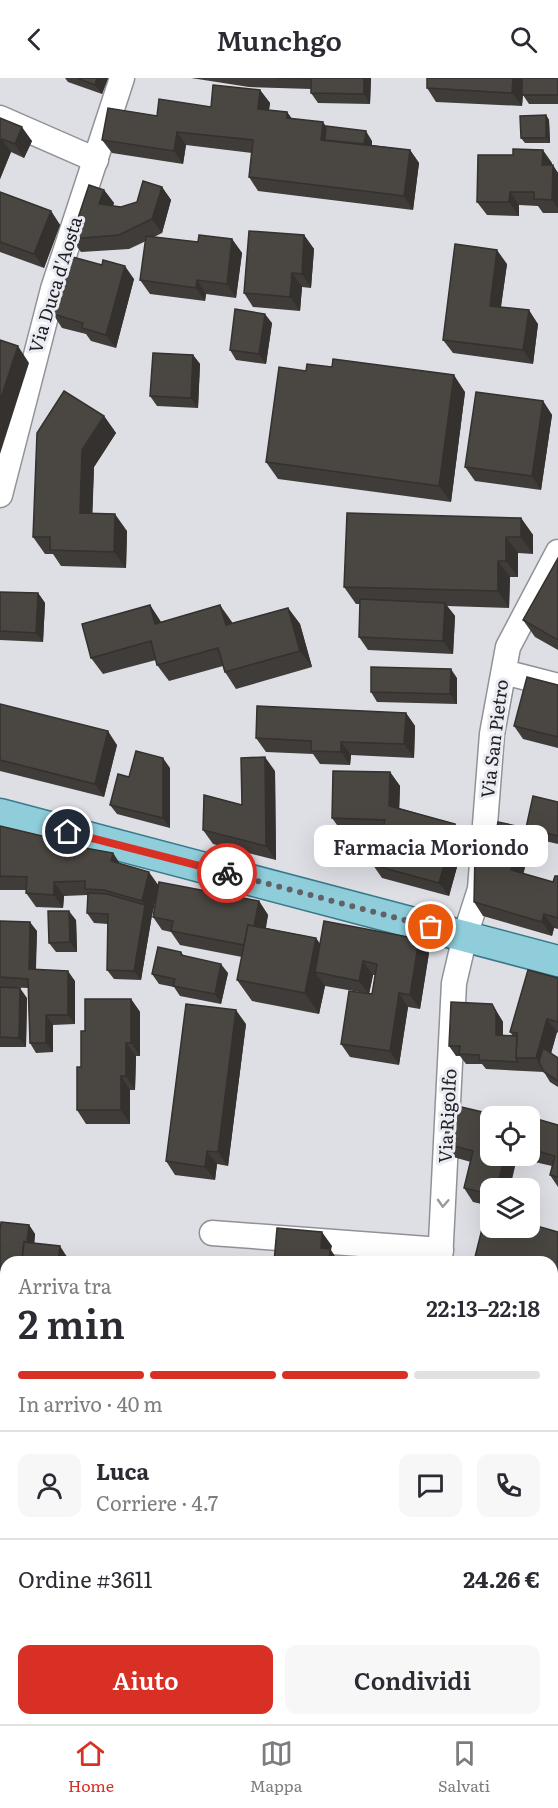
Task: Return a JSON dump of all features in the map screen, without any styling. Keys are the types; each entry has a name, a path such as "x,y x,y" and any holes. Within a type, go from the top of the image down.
{"main road":[{"path":"0,814 558,961"}],"street":[{"name":"Via Duca d'Aosta","path":"0,495 26,355 57,278 122,78"},
{"path":"0,118 96,160"},
{"name":"Via San Pietro","path":"465,936 480,889 492,734 508,647 558,552"},
{"path":"504,672 558,686"},
{"name":"Via Rigolfo","path":"440,1256 454,983 465,936"},
{"path":"212,1233 440,1256"}],"building":[{"path":"77,78 97,78 95,85"},
{"path":"275,78 364,78 364,94 311,93 311,79"},
{"path":"427,78 513,78 512,93 427,88"},
{"path":"522,78 558,78 558,95 522,95"},
{"path":"213,85 260,90 258,109 287,112 287,118 323,122 321,140 410,150 404,196 249,177 253,140 177,132 174,151 102,140 108,108 157,116 159,99 211,107"},
{"path":"546,115 546,138 521,138 520,116"},
{"path":"0,118 22,127 15,144 2,139 0,143"},
{"path":"326,126 366,131 364,144 325,140"},
{"path":"513,149 543,150 542,165 553,165 552,200 534,199 534,192 510,192 509,202 477,202 478,155 513,155"},
{"path":"143,181 162,187 152,219 119,235 71,239 89,185 104,190 99,204 121,207 137,202"},
{"path":"0,192 51,211 34,254 0,242"},
{"path":"249,231 304,235 302,274 292,273 290,297 244,293"},
{"path":"199,235 232,239 227,284 197,280 196,288 140,280 146,236 198,242"},
{"path":"455,244 497,250 490,306 529,310 523,350 443,340"},
{"path":"69,256 102,265 103,260 125,266 106,335 82,328 83,323 53,314"},
{"path":"235,309 265,314 259,354 230,350"},
{"path":"0,340 18,346 0,401"},
{"path":"153,353 193,355 191,398 150,396"},
{"path":"333,359 454,375 439,486 266,462 279,367 306,371 307,364 332,367"},
{"path":"64,391 104,416 82,450 80,513 115,514 114,552 50,550 50,537 33,537 37,433"},
{"path":"476,392 543,401 532,476 465,467"},
{"path":"347,513 521,518 521,537 506,537 506,561 498,561 498,591 344,587"},
{"path":"558,558 558,640 523,620"},
{"path":"0,592 38,593 36,633 0,631"},
{"path":"360,599 445,603 443,641 359,637"},
{"path":"150,605 155,624 220,605 226,625 288,608 300,651 225,672 218,648 157,665 151,641 91,658 82,624"},
{"path":"371,667 451,669 450,694 371,692"},
{"path":"527,677 558,685 558,737 514,726"},
{"path":"0,704 108,731 95,784 0,760"},
{"path":"257,706 406,713 404,744 341,742 341,752 311,751 311,741 256,738"},
{"path":"136,751 163,758 163,818 110,805 118,774 129,777"},
{"path":"265,757 266,846 203,830 204,795 242,805 241,758"},
{"path":"333,771 390,772 389,806 455,824 439,883 373,865 385,820 332,818"},
{"path":"533,796 558,802 558,836 526,828"},
{"path":"498,822 526,828 520,852 517,848 506,845 505,849 493,846"},
{"path":"0,826 55,839 55,848 85,848 113,853 111,861 149,872 142,901 104,890 85,889 85,881 54,882 54,895 26,893 27,877 0,876"},
{"path":"506,845 517,848 511,870 553,882 555,876 558,876 558,918 544,914 542,922 474,902 475,853 501,861"},
{"path":"159,882 259,901 254,926 248,925 244,945 171,931 173,921 153,917"},
{"path":"88,893 107,894 145,905 134,971 107,970 108,914 87,913"},
{"path":"48,911 69,911 70,942 49,943"},
{"path":"0,921 30,922 29,969 68,971 68,1015 46,1015 46,1043 30,1043 28,979 0,977"},
{"path":"324,921 419,939 410,995 399,993 390,1051 341,1044 349,991 372,994 377,964 363,961 359,981 315,972"},
{"path":"248,925 316,938 305,993 237,980"},
{"path":"158,947 221,964 215,994 173,986 175,979 152,974"},
{"path":"528,970 558,978 558,1022 547,1019 536,1058 516,1058 517,1033 510,1032"},
{"path":"0,987 20,988 19,1038 0,1037"},
{"path":"85,999 131,999 131,1043 126,1043 126,1076 121,1076 121,1110 77,1110 77,1067 81,1067 81,1031 85,1031"},
{"path":"451,1002 492,1004 496,1012 496,1035 517,1036 516,1058 518,1062 479,1060 479,1055 459,1054 460,1046 449,1046"},
{"path":"186,1004 236,1010 218,1152 207,1151 205,1167 166,1161"},
{"path":"543,1048 558,1058 558,1081 544,1072 539,1062"},
{"path":"453,1105 480,1111 480,1166 502,1166 499,1178 480,1178 480,1192 464,1188 473,1151 443,1143"},
{"path":"540,1120 558,1125 558,1177 550,1175 555,1156 540,1152"},
{"path":"1,1222 29,1225 23,1256 0,1256"},
{"path":"540,1227 558,1232 558,1256 475,1256 480,1237 540,1238"},
{"path":"277,1228 322,1232 321,1248 330,1249 329,1256 275,1256"},
{"path":"24,1242 60,1246 59,1256 23,1256"}],"way so far":[{"path":"227,873 431,927"}],"place":[{"name":"Farmacia Moriondo","path":"431,927"}],"route":[{"path":"68,832 227,873"}]}
